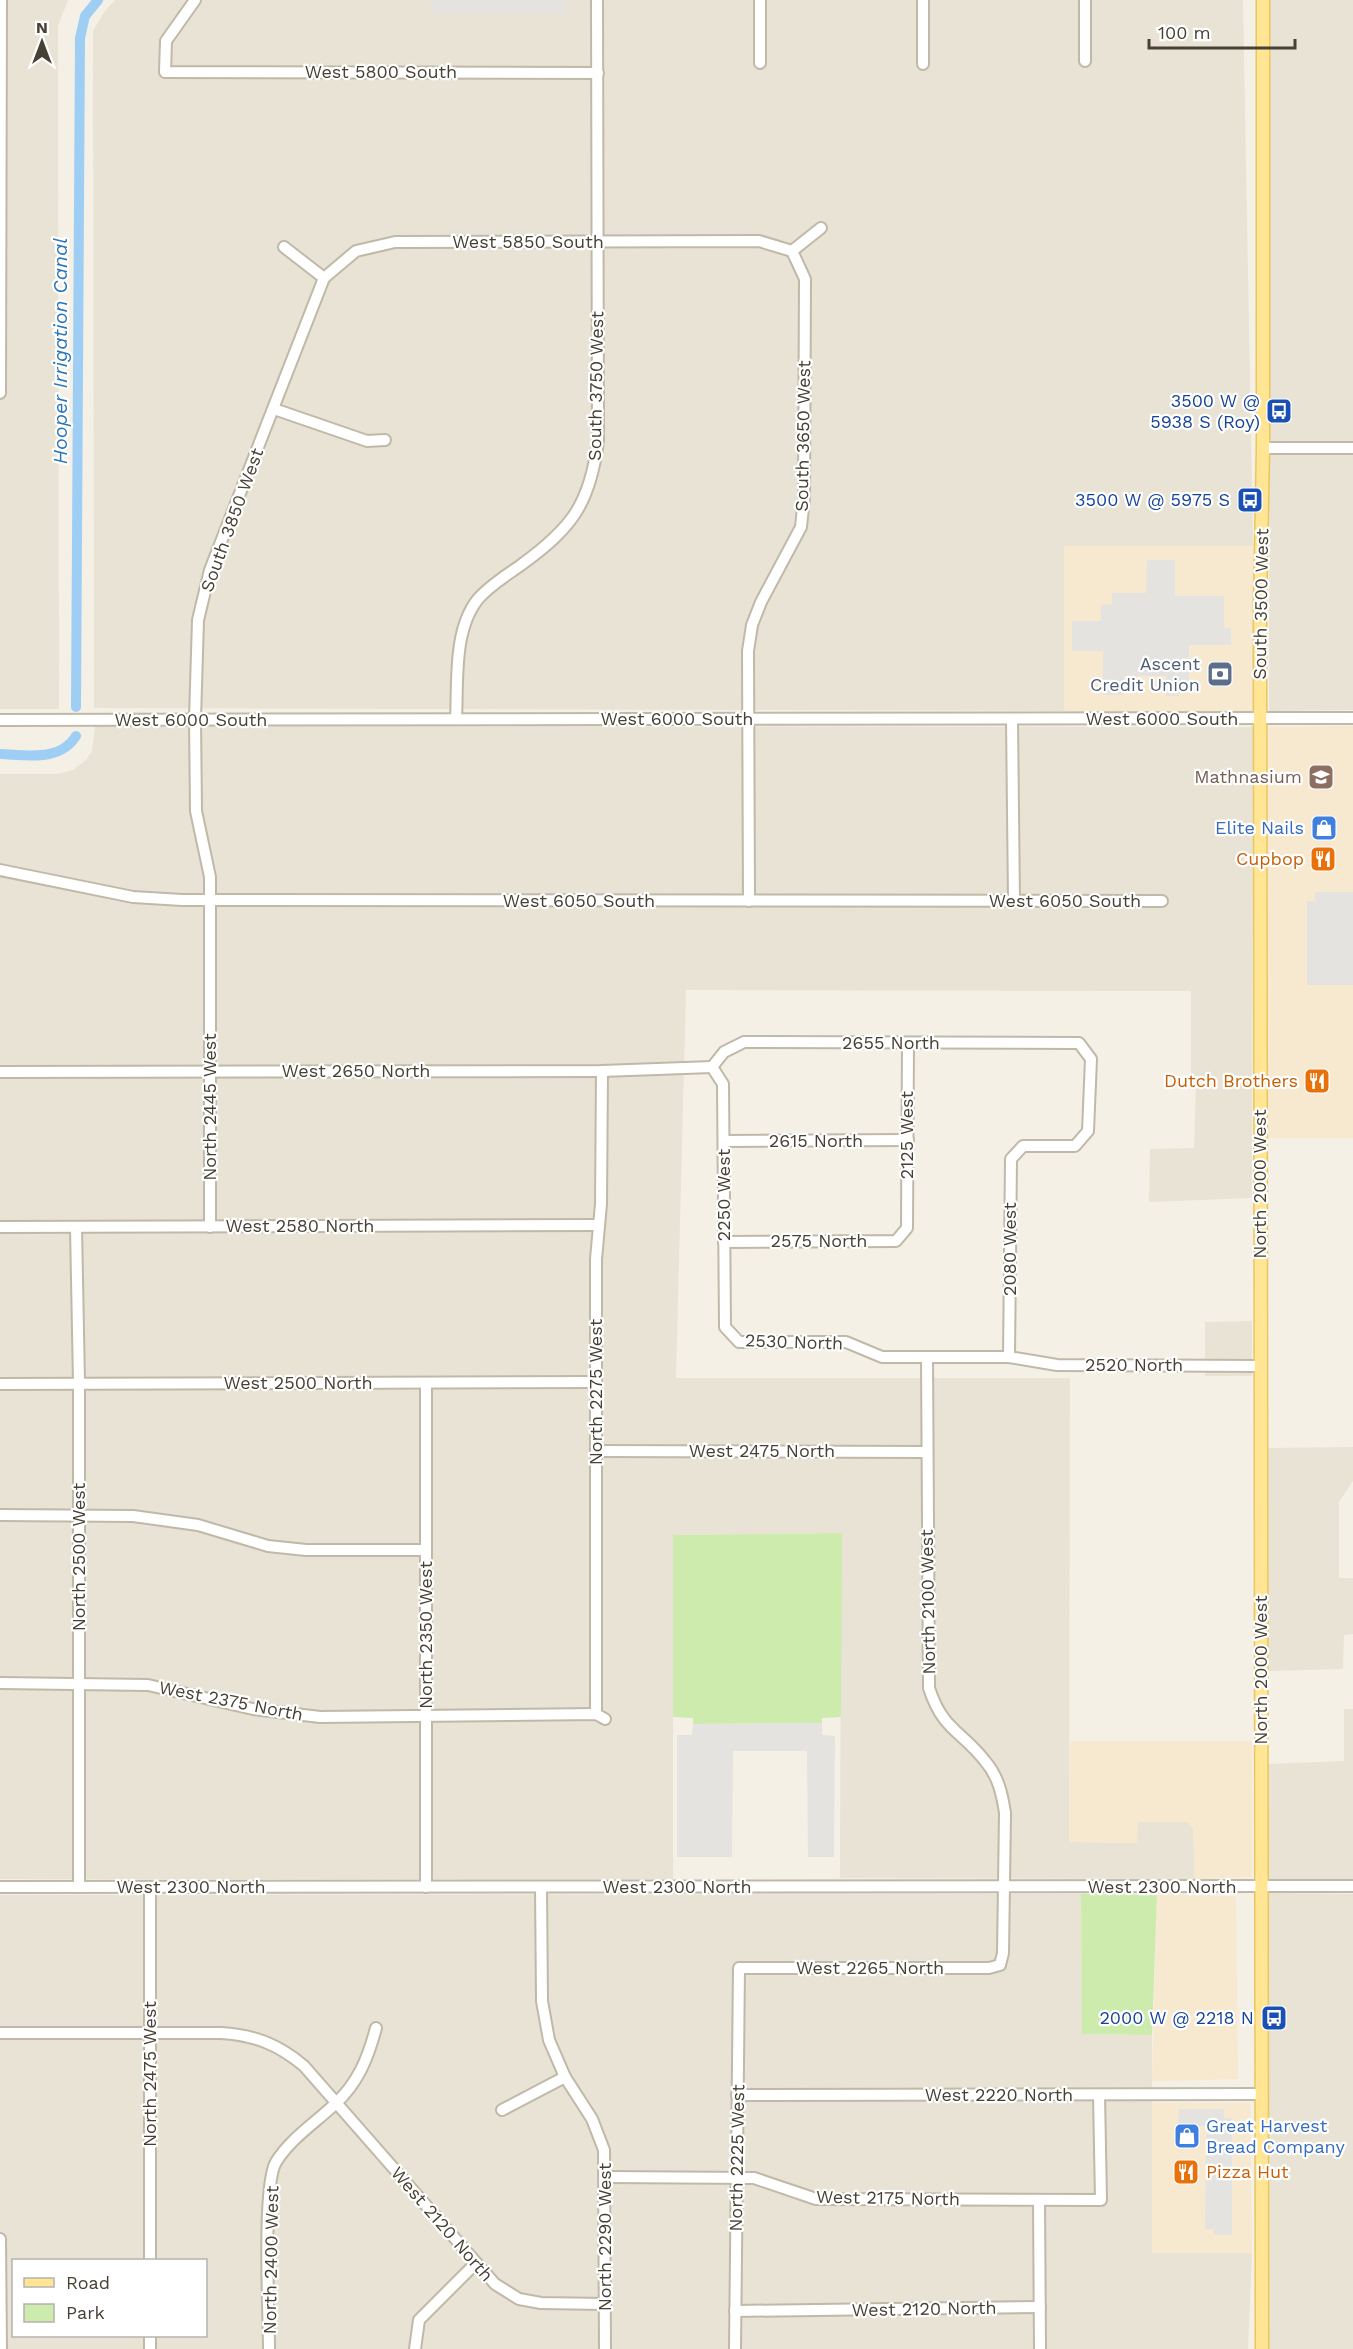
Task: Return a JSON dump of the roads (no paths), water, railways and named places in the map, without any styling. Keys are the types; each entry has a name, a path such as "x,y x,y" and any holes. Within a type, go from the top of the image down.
{"main road":[{"name":"South 3500 West","path":"1260,992 1263,0"},
{"name":"North 2000 West","path":"1260,992 1262,2349"}],"street":[{"path":"0,393 1,0"},
{"name":"West 5800 South","path":"195,0 166,41 165,72 598,73"},
{"name":"South 3750 West","path":"456,719 458,661 464,628 477,600 552,542 570,523 585,499 594,471 598,441 597,0"},
{"path":"760,0 760,63"},
{"path":"923,0 923,64"},
{"path":"1085,0 1085,61"},
{"path":"792,251 821,228"},
{"name":"West 5850 South","path":"324,278 356,251 395,242 759,241 792,251"},
{"path":"284,247 324,278"},
{"name":"South 3650 West","path":"749,901 748,651 752,625 801,527 804,498 805,279 792,251"},
{"name":"South 3850 West","path":"211,988 207,856 196,811 195,720 198,620 210,570 324,278"},
{"path":"274,409 367,441 385,440"},
{"path":"1263,448 1353,448"},
{"name":"West 6000 South","path":"0,720 1353,718"},
{"path":"1012,719 1014,901"},
{"name":"West 6050 South","path":"0,870 133,897 210,900 1162,901"},
{"name":"North 2445 West","path":"210,1227 211,988"},
{"name":"2655 North","path":"712,1067 724,1052 744,1042 1079,1043 1091,1059 1088,1131 1076,1146 1023,1146"},
{"name":"2125 West","path":"907,1228 908,1043"},
{"name":"West 2650 North","path":"0,1072 602,1071 712,1067"},
{"name":"2250 West","path":"712,1067 723,1084 725,1327"},
{"name":"North 2275 West","path":"601,1716 596,1450 596,1259 599,1225 602,1071"},
{"name":"2615 North","path":"724,1141 908,1140"},
{"name":"2080 West","path":"1009,1357 1011,1158 1023,1146"},
{"name":"West 2580 North","path":"0,1227 599,1225"},
{"name":"North 2500 West","path":"76,1227 79,1383 79,1887"},
{"name":"2575 North","path":"724,1242 896,1241 907,1228"},
{"name":"2530 North","path":"725,1327 739,1342 846,1342 882,1357 1009,1357"},
{"name":"North 2100 West","path":"927,1357 929,1688 935,1706 946,1724 986,1761 1002,1793 1005,1812 1004,1953 1000,1965"},
{"name":"2520 North","path":"1009,1357 1057,1365 1260,1366"},
{"name":"West 2500 North","path":"0,1384 596,1382"},
{"name":"North 2350 West","path":"426,1383 426,1887"},
{"name":"West 2475 North","path":"596,1450 927,1452"},
{"path":"0,1515 167,1519 268,1546 306,1550 426,1550"},
{"name":"West 2375 North","path":"0,1683 148,1685 285,1714 320,1717 601,1716"},
{"name":"West 2300 North","path":"0,1887 1353,1886"},
{"name":"North 2475 West","path":"150,1887 150,2259"},
{"name":"North 2290 West","path":"541,1887 542,2002 549,2040 565,2077 592,2119 604,2150 606,2177 605,2349"},
{"name":"West 2265 North","path":"739,1968 990,1968 1000,1965"},
{"name":"North 2225 West","path":"735,2349 739,1968"},
{"name":"North 2400 West","path":"269,2349 269,2193 275,2163 292,2141 337,2103 356,2082 368,2055 376,2028"},
{"name":"West 2120 North","path":"0,2032 221,2033 248,2035 265,2041 304,2066 475,2264 495,2284 519,2299 541,2303 605,2304"},
{"path":"502,2110 565,2077"},
{"name":"West 2220 North","path":"737,2095 1261,2094"},
{"name":"West 2175 North","path":"606,2177 754,2178 816,2199 1101,2200 1099,2095"},
{"path":"1040,2200 1040,2349"},
{"path":"0,2239 1,2349"},
{"path":"415,2349 419,2320 475,2264"},
{"name":"West 2120 North","path":"735,2311 1040,2307"}],"waterway":[{"name":"Hooper Irrigation Canal","path":"76,707 80,38 85,16 98,0"},
{"name":"Hooper Irrigation Canal","path":"0,754 32,756 52,753 61,750 76,736"}],"place":[{"name":"3500 W @ 5938 S (Roy)","path":"1279,411"},
{"name":"3500 W @ 5975 S","path":"1250,500"},
{"name":"Ascent Credit Union","path":"1220,674"},
{"name":"Mathnasium","path":"1321,777"},
{"name":"Elite Nails","path":"1324,828"},
{"name":"Cupbop","path":"1323,859"},
{"name":"Dutch Brothers","path":"1317,1081"},
{"name":"2000 W @ 2218 N","path":"1274,2018"},
{"name":"Great Harvest Bread Company","path":"1187,2136"},
{"name":"Pizza Hut","path":"1186,2172"}]}
